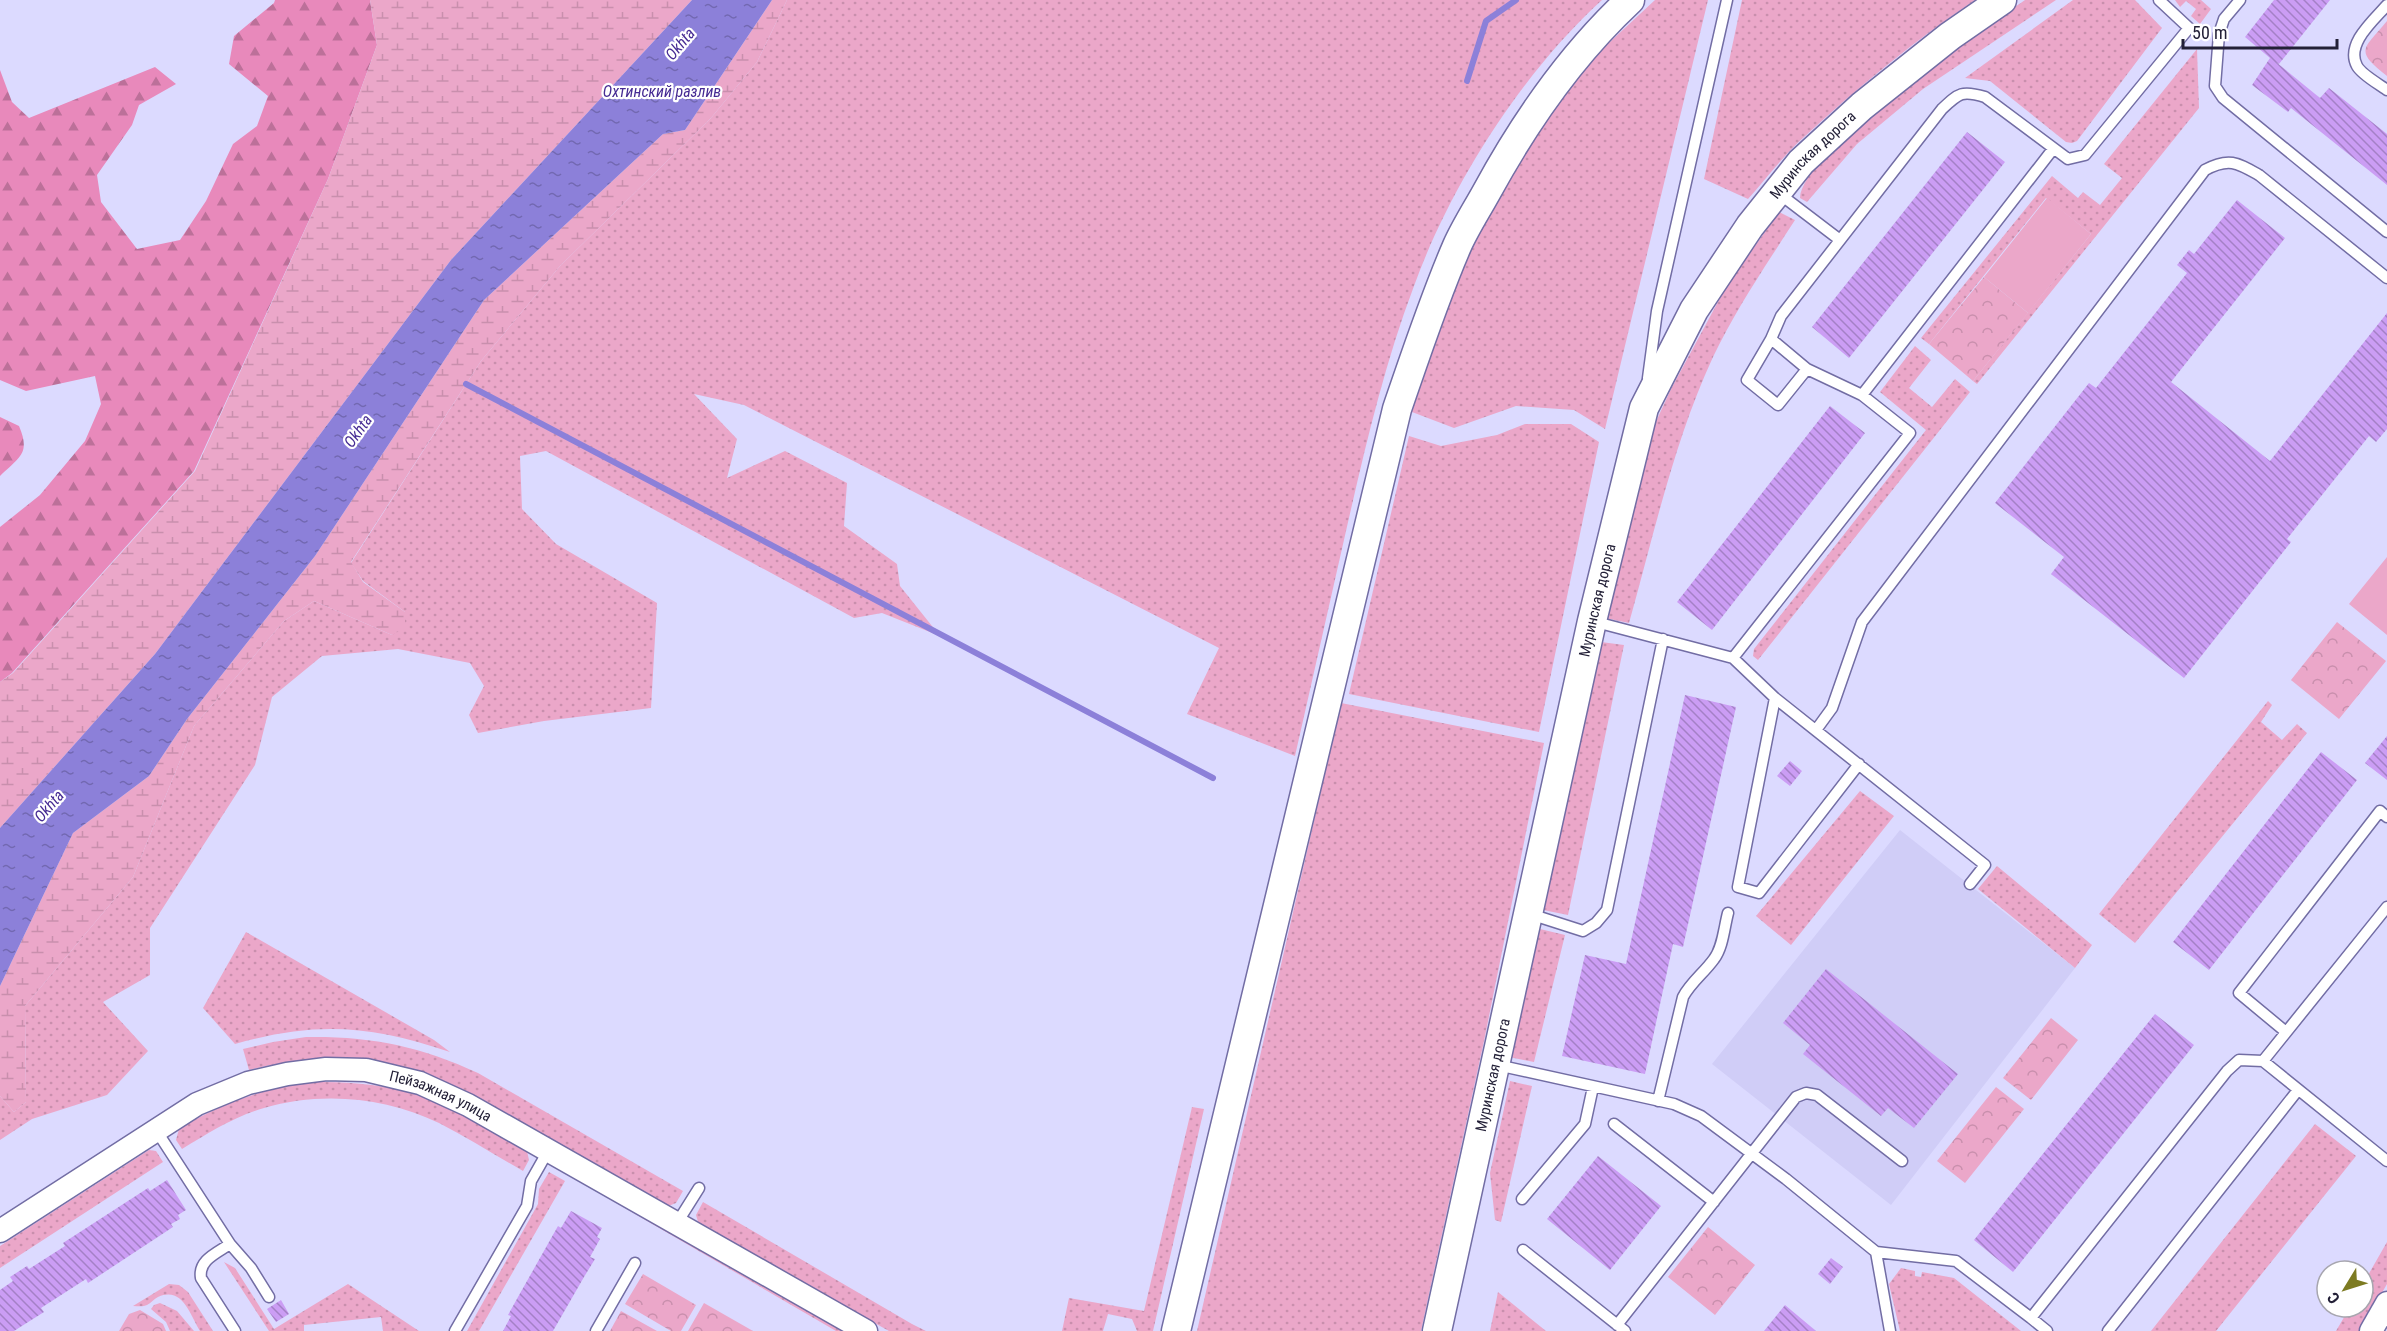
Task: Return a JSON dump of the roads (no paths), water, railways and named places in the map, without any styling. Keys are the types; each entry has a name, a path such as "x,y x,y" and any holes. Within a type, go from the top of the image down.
{"street":[{"path":"1176,1331 1404,387 1458,243 1512,144 1601,26 1630,0"},
{"name":"Муринская дорога","path":"1437,1331 1530,914 1592,621 1644,408 1694,310 1750,226 1801,162 1862,106 1950,36 2002,0"},
{"name":"Пейзажная улица","path":"0,1231 197,1104 249,1083 287,1074 326,1069 366,1070 420,1083 468,1105 866,1331"},
{"path":"2371,1331 2387,1303"}],"lane":[{"path":"1644,408 1657,311 1726,0"},
{"path":"1807,369 1778,405 1747,380 1771,339 1781,316 1942,109 1955,97 1969,92 1985,97 2068,159 2085,155 2189,28 2159,0"},
{"path":"2237,1 2224,19 2219,34 2215,86 2223,98 2387,232"},
{"path":"2387,5 2356,42 2354,53 2357,67 2387,90"},
{"path":"1862,395 2053,149"},
{"path":"1816,730 1832,708 1862,622 2205,170 2220,162 2239,163 2259,175 2387,278"},
{"path":"1777,192 1840,240"},
{"path":"1733,658 1910,433 1862,395 1807,369 1771,339"},
{"path":"1592,621 1733,658 1775,698 1985,865 1970,884"},
{"path":"1530,914 1583,931 1596,923 1608,910 1663,639"},
{"path":"1775,698 1738,887 1759,893 1859,764"},
{"path":"2286,1032 2239,993 2380,811 2387,817"},
{"path":"2263,1061 2387,907"},
{"path":"1658,1101 1683,997 1688,988 1714,959 1719,949 1728,913"},
{"path":"2031,1318 2227,1071 2239,1060 2263,1061 2387,1161"},
{"path":"1497,1064 1674,1104 1701,1116 1876,1252 1956,1261 2047,1331"},
{"path":"1522,1199 1585,1124 1593,1087"},
{"path":"2108,1331 2298,1090"},
{"path":"1523,1250 1621,1328 1714,1202 1796,1097 1806,1093 1817,1095 1902,1161"},
{"path":"1614,1124 1714,1202"},
{"path":"156,1130 230,1244 251,1268 269,1297"},
{"path":"455,1331 526,1206 531,1181 548,1151"},
{"path":"677,1223 699,1188"},
{"path":"230,1244 204,1261 200,1269 201,1278 235,1331"},
{"path":"1876,1252 1890,1331"},
{"path":"596,1331 635,1263"}],"water":[{"name":"Охтинский разлив","path":"692,0 772,0 685,130 663,134 484,300 315,556 187,719 149,776 73,833 0,986 0,828 155,654 451,260"}],"waterway":[{"path":"1467,81 1486,21 1516,0"},
{"path":"466,384 1213,778"}],"water label":[{"name":"Okhta","path":"680,44"},
{"name":"Okhta","path":"358,431"},
{"name":"Okhta","path":"49,806"}]}
